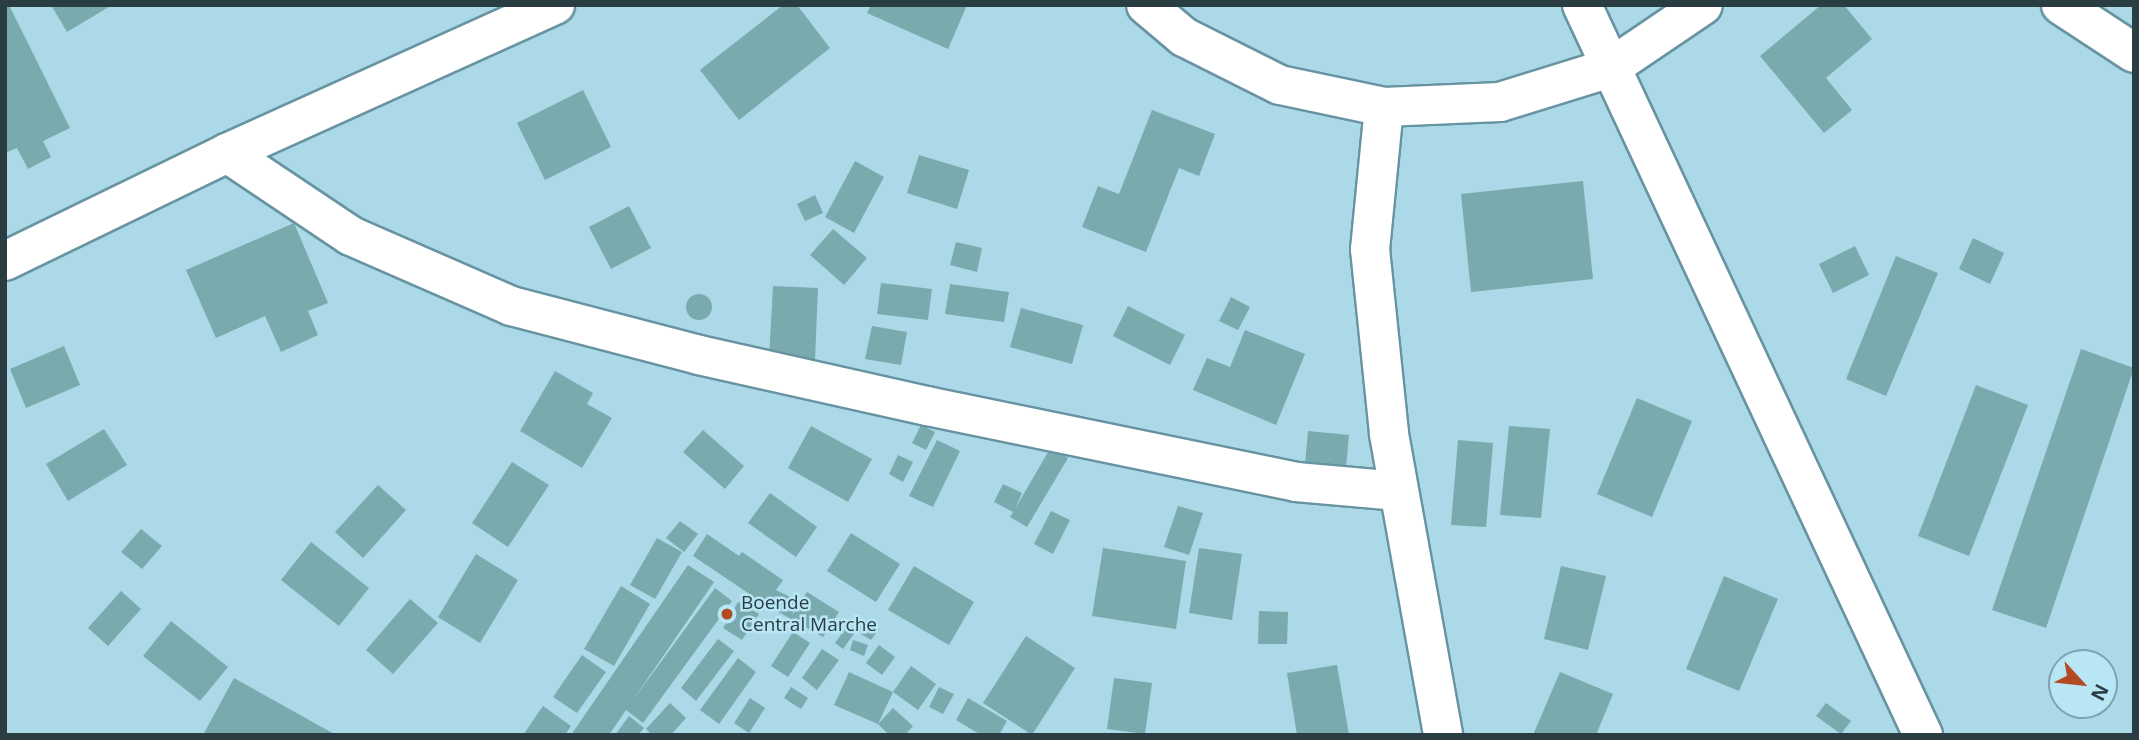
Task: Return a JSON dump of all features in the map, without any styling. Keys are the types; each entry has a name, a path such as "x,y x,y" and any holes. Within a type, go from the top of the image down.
{"street":[{"path":"5,261 227,153 555,5"},
{"path":"1146,5 1184,37 1280,85 1384,107 1500,103 1610,68 1703,5"},
{"path":"1582,5 1923,735"},
{"path":"2061,5 2134,53"},
{"path":"1384,107 1370,249 1389,434 1443,735"},
{"path":"227,153 351,236 511,306 699,355 927,406 1296,482 1399,491"}],"building":[{"path":"9,5 70,128 43,141 51,157 28,169 17,148 5,153 5,7"},
{"path":"51,5 112,5 67,32"},
{"path":"783,5 797,5 830,48 739,120 700,70"},
{"path":"871,5 967,5 948,49 867,13"},
{"path":"1821,5 1844,5 1872,39 1826,78 1852,110 1824,133 1760,56"},
{"path":"583,90 611,147 545,180 517,123"},
{"path":"1152,110 1215,134 1199,176 1179,168 1146,252 1082,227 1098,186 1119,194"},
{"path":"919,155 969,170 957,209 907,193"},
{"path":"855,161 884,177 854,233 825,217"},
{"path":"1583,181 1593,279 1471,292 1461,194"},
{"path":"815,195 823,213 805,221 797,204"},
{"path":"629,206 651,248 611,269 589,227"},
{"path":"294,223 328,303 308,311 318,335 281,352 265,316 216,338 186,270"},
{"path":"833,229 867,258 844,285 810,255"},
{"path":"1973,238 2004,253 1990,284 1959,269"},
{"path":"956,242 982,248 977,272 950,265"},
{"path":"1855,246 1869,275 1833,293 1819,264"},
{"path":"1896,256 1938,273 1886,396 1846,379"},
{"path":"881,283 932,289 928,320 877,314"},
{"path":"950,284 1009,292 1004,322 945,314"},
{"path":"773,286 818,288 815,360 769,359"},
{"path":"699,294 709,297 712,307 709,317 699,320 689,317 686,307 689,297"},
{"path":"1231,297 1250,307 1238,330 1219,321"},
{"path":"1128,306 1185,335 1170,365 1113,336"},
{"path":"1021,308 1083,325 1072,364 1010,347"},
{"path":"872,326 907,332 901,365 865,359"},
{"path":"1245,330 1305,354 1276,425 1193,390 1207,358 1230,367"},
{"path":"64,346 80,385 26,408 10,369"},
{"path":"2081,349 2134,368 2046,628 1992,610"},
{"path":"555,371 593,393 587,404 612,418 582,468 520,431"},
{"path":"1976,385 2028,405 1969,556 1918,536"},
{"path":"1637,398 1692,421 1652,517 1597,494"},
{"path":"921,425 935,432 926,450 912,443"},
{"path":"811,426 872,459 848,502 788,468"},
{"path":"1509,426 1550,429 1541,518 1500,515"},
{"path":"104,429 127,465 68,501 46,464"},
{"path":"703,430 744,466 725,489 683,452"},
{"path":"1308,431 1349,435 1346,468 1305,464"},
{"path":"937,440 960,451 933,507 909,496"},
{"path":"1458,440 1493,443 1486,527 1451,525"},
{"path":"1051,447 1068,458 1027,527 1010,517 1013,512 994,502 1003,484 1022,493 1015,509"},
{"path":"898,455 913,462 903,482 889,474"},
{"path":"512,462 549,485 508,547 472,523"},
{"path":"378,485 406,510 363,558 335,532"},
{"path":"770,493 817,527 796,557 748,523"},
{"path":"1178,506 1203,513 1189,555 1164,547"},
{"path":"1051,511 1070,520 1053,554 1034,544"},
{"path":"680,521 698,534 684,552 666,538"},
{"path":"141,529 162,546 142,569 121,552"},
{"path":"851,533 900,564 876,602 827,571"},
{"path":"707,534 739,556 742,552 783,580 776,590 798,601 792,616 807,592 839,612 823,637 766,605 693,556"},
{"path":"657,538 682,552 655,599 630,585"},
{"path":"311,542 369,588 339,626 281,580"},
{"path":"1103,548 1186,561 1176,629 1092,616"},
{"path":"1199,548 1242,554 1232,620 1189,613"},
{"path":"476,554 518,580 480,643 438,617"},
{"path":"688,565 714,582 633,700 715,588 732,601 643,723 626,710 609,735 571,735"},
{"path":"914,566 974,602 949,645 888,610"},
{"path":"1561,566 1606,576 1588,650 1544,639"},
{"path":"1724,576 1778,599 1739,691 1686,669"},
{"path":"621,586 650,604 614,666 584,649"},
{"path":"121,591 141,609 108,646 88,628"},
{"path":"410,599 438,623 393,674 366,650"},
{"path":"738,602 759,614 742,640 723,628"},
{"path":"1259,611 1288,612 1287,644 1258,644"},
{"path":"864,619 879,629 871,640 856,631"},
{"path":"171,621 228,667 200,701 143,656"},
{"path":"848,625 856,631 843,649 835,643"},
{"path":"793,632 810,643 788,677 771,666"},
{"path":"1026,636 1075,668 1032,735 983,703"},
{"path":"718,639 734,651 696,701 681,688"},
{"path":"853,640 868,645 864,656 850,650"},
{"path":"879,645 895,657 882,675 866,663"},
{"path":"822,649 839,660 817,690 802,678"},
{"path":"582,655 606,672 577,713 553,697"},
{"path":"738,658 756,672 719,724 700,710"},
{"path":"1337,665 1349,735 1297,735 1287,673"},
{"path":"911,666 936,684 918,710 893,692"},
{"path":"849,672 893,692 878,724 834,705"},
{"path":"1560,672 1613,694 1596,735 1533,735"},
{"path":"234,678 336,735 203,735"},
{"path":"1114,678 1152,683 1145,734 1107,729"},
{"path":"791,687 808,698 801,709 784,698"},
{"path":"939,687 954,694 943,714 929,707"},
{"path":"750,698 765,708 749,733 734,723"},
{"path":"968,698 1007,721 999,735 981,735 956,720"},
{"path":"670,703 686,718 671,735 652,735 646,729"},
{"path":"1826,703 1851,721 1841,734 1816,716"},
{"path":"543,706 571,726 565,735 523,735"},
{"path":"893,708 913,726 905,735 889,735 878,724"},
{"path":"629,716 644,728 638,735 615,735"}],"place":[{"name":"Boende Central Marche","path":"727,614"}]}
